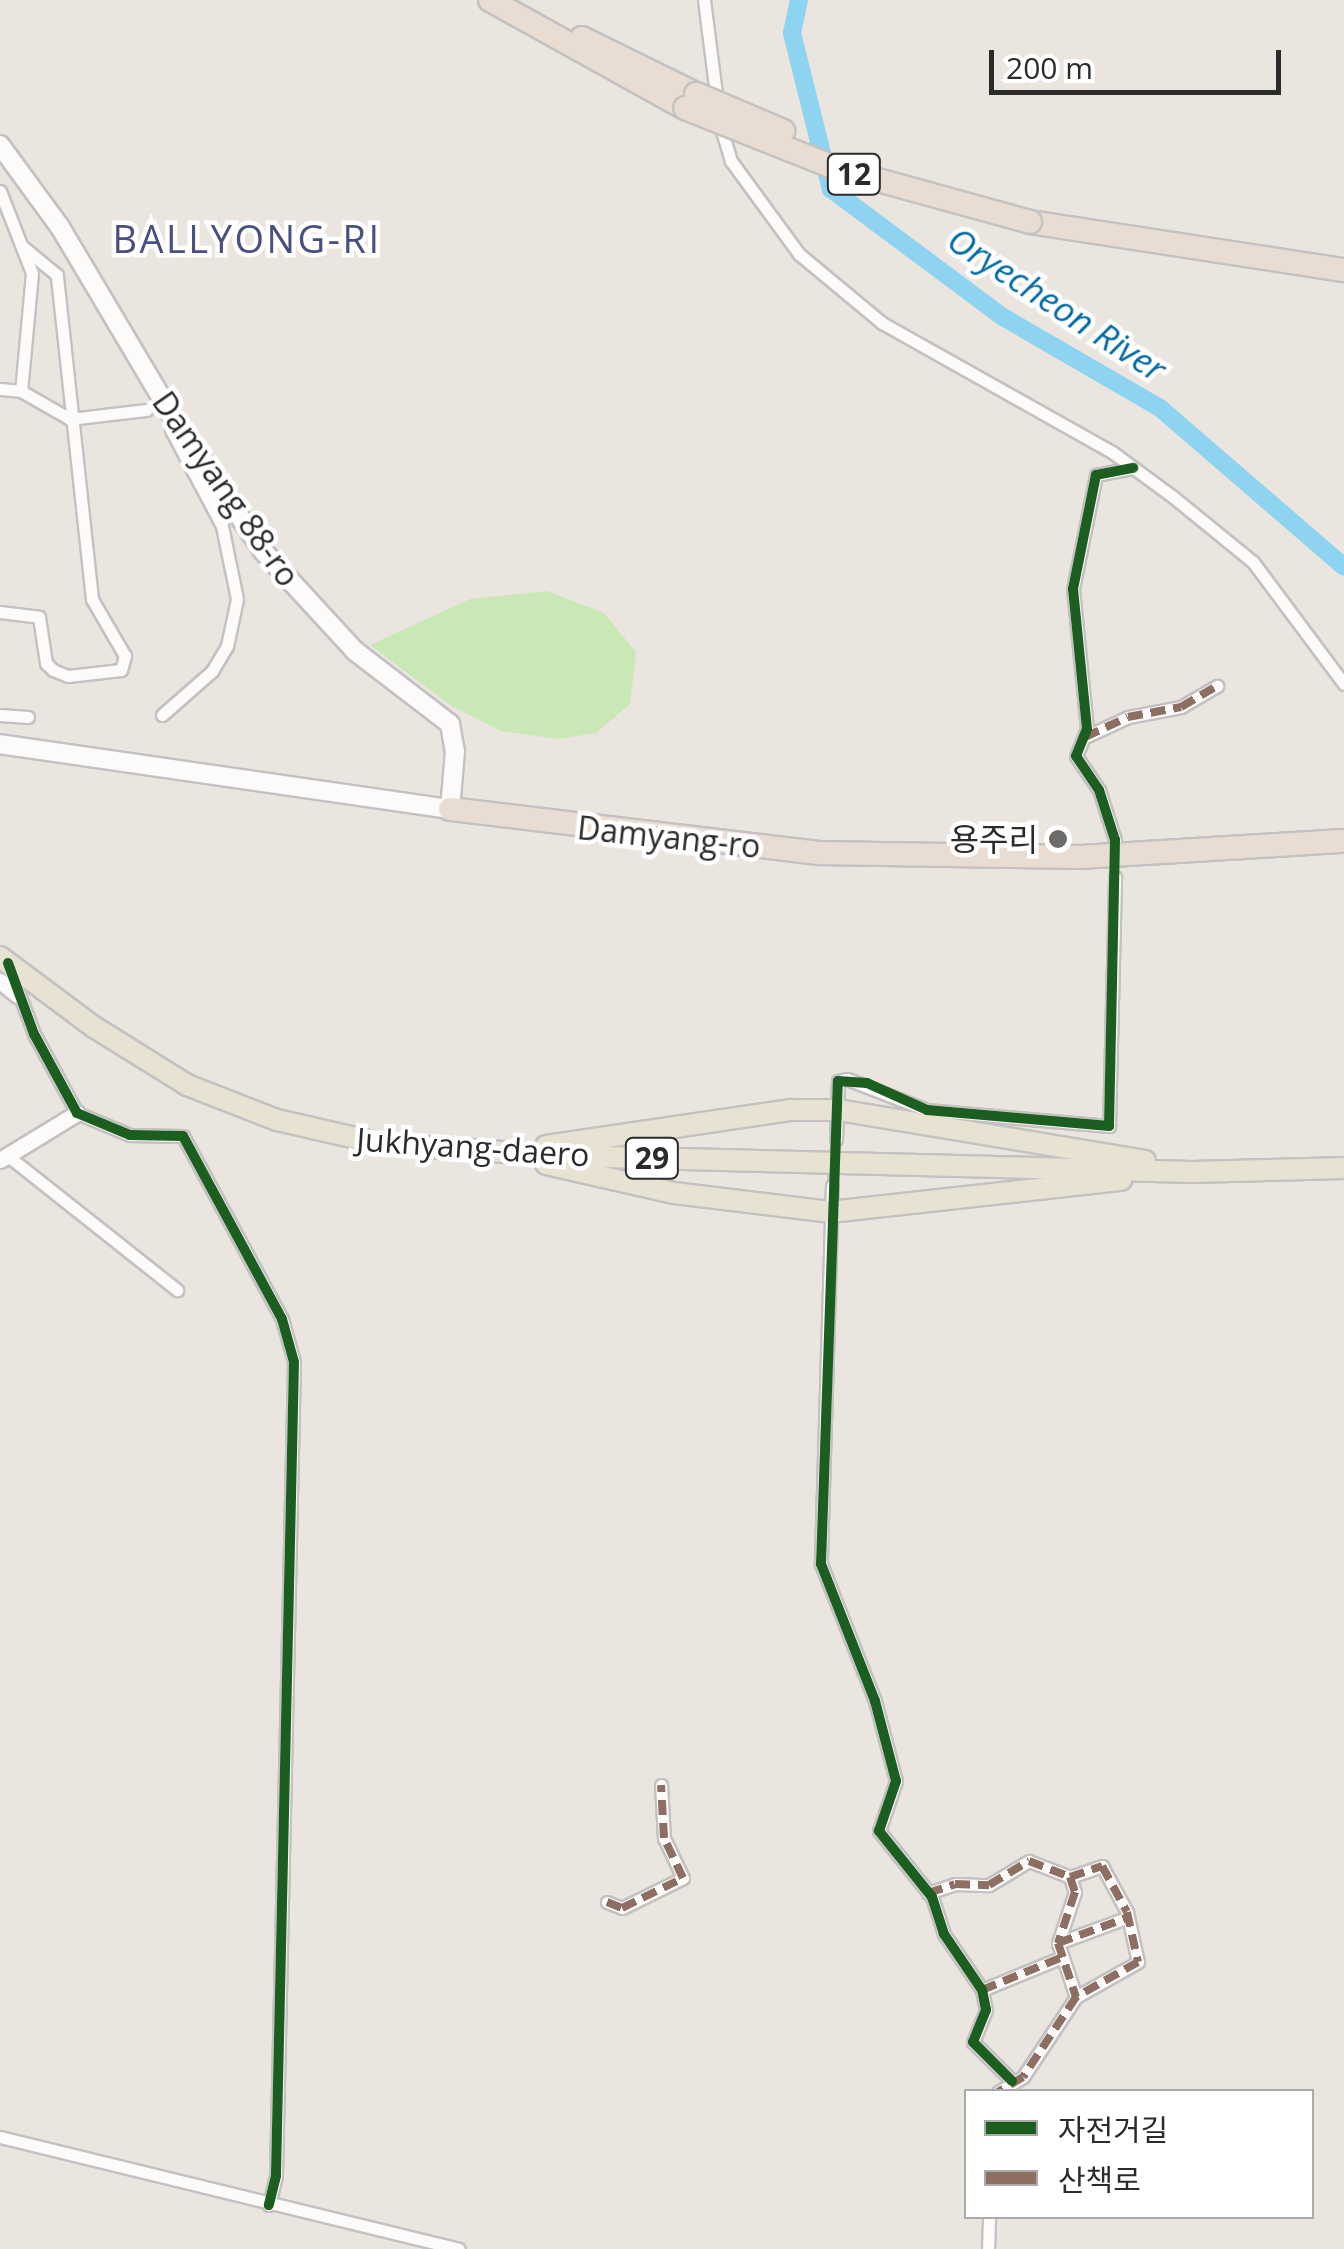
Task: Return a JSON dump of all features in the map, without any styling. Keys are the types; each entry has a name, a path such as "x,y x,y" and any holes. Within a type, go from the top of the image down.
{"highway":[{"name":"12","path":"490,0 690,101 844,156 1030,214 1344,270"},
{"name":"12","path":"519,0 690,101"},
{"name":"12","path":"1030,214 1344,255"},
{"name":"Damyang-ro","path":"450,809 818,853 1080,857 1338,839"}],"main road":[{"name":"Damyang 88-ro","path":"0,144 60,227 121,332 264,552 355,651 450,724 456,751 450,809"},
{"name":"Damyang-ro","path":"0,744 450,809"},
{"name":"Jukhyang-daero","path":"2,963 145,1062 230,1103 331,1136 495,1153 1193,1172 1344,1168"},
{"path":"495,1153 791,1110 838,1110 1066,1144 1193,1172"},
{"path":"495,1153 674,1193 830,1212 1193,1172"}],"street":[{"path":"704,0 722,142 785,239 882,323 1133,468 1252,562 1344,684"},
{"path":"0,190 5,220 32,273 21,391"},
{"path":"0,612 40,617 52,670 84,676 121,670 125,656 92,599 57,275 22,247"},
{"path":"121,332 213,509 235,572 238,599 227,646 212,672 162,715"},
{"path":"0,390 21,391 70,419 146,410"},
{"path":"1115,840 1099,790 1076,756 1085,738 1086,676 1073,589 1096,475 1133,468"},
{"path":"1085,738 1128,717 1181,707 1217,686"},
{"path":"0,716 28,717"},
{"path":"836,1139 838,1080 847,1079 927,1110 1109,1126 1115,877"},
{"path":"2,963 76,1112 130,1135 183,1136 282,1319 294,1362 276,2176 269,2204"},
{"path":"76,1112 4,1158 176,1290"},
{"path":"832,1186 821,1564 875,1701 896,1780 879,1831 928,1893 944,1934 982,1990 986,2010 973,2042 1012,2081"},
{"path":"606,1902 622,1908 683,1878 664,1838 661,1786"},
{"path":"928,1893 955,1884 990,1885 1029,1860 1070,1877 1102,1866 1126,1918 1138,1962 1076,1997 1063,2024 1023,2077 1002,2089"},
{"path":"1070,1877 1075,1892 1058,1944 1076,1997"},
{"path":"1058,1944 1126,1918"},
{"path":"982,1990 1060,1958"},
{"path":"0,2137 459,2249"},
{"path":"988,2249 989,2219"}],"green space":[{"path":"547,591 604,613 636,652 630,704 596,733 558,739 501,731 450,705 370,645 470,599"}],"waterway":[{"name":"Oryecheon River","path":"799,0 792,33 831,189 1003,317 1160,408 1344,567"}],"tunnel":[{"path":"832,1186 836,1139"}],"marked path":[{"path":"1085,737 1128,717 1181,707 1217,686"},
{"path":"607,1902 622,1908 683,1878 664,1838 661,1785"},
{"path":"928,1893 955,1884 989,1885 1029,1861 1070,1877 1102,1866 1127,1912 1138,1962 1076,1997 1023,2077 1003,2089"},
{"path":"1070,1877 1075,1892 1058,1943 1076,1997"},
{"path":"1058,1943 1126,1918"},
{"path":"982,1990 1060,1958"}],"cycle path":[{"path":"1012,2081 973,2042 986,2010 982,1990 944,1934 932,1897 879,1831 896,1781 875,1701 821,1564 838,1081 867,1083 927,1110 1109,1126 1115,840 1099,790 1076,756 1087,729 1073,589 1096,475 1133,468"},
{"path":"8,963 34,1034 77,1113 130,1135 183,1136 282,1319 294,1362 276,2176 269,2205"}],"place":[{"name":"용주리","path":"1058,839"}],"district":[{"name":"BALLYONG-RI","path":"247,239"}]}
